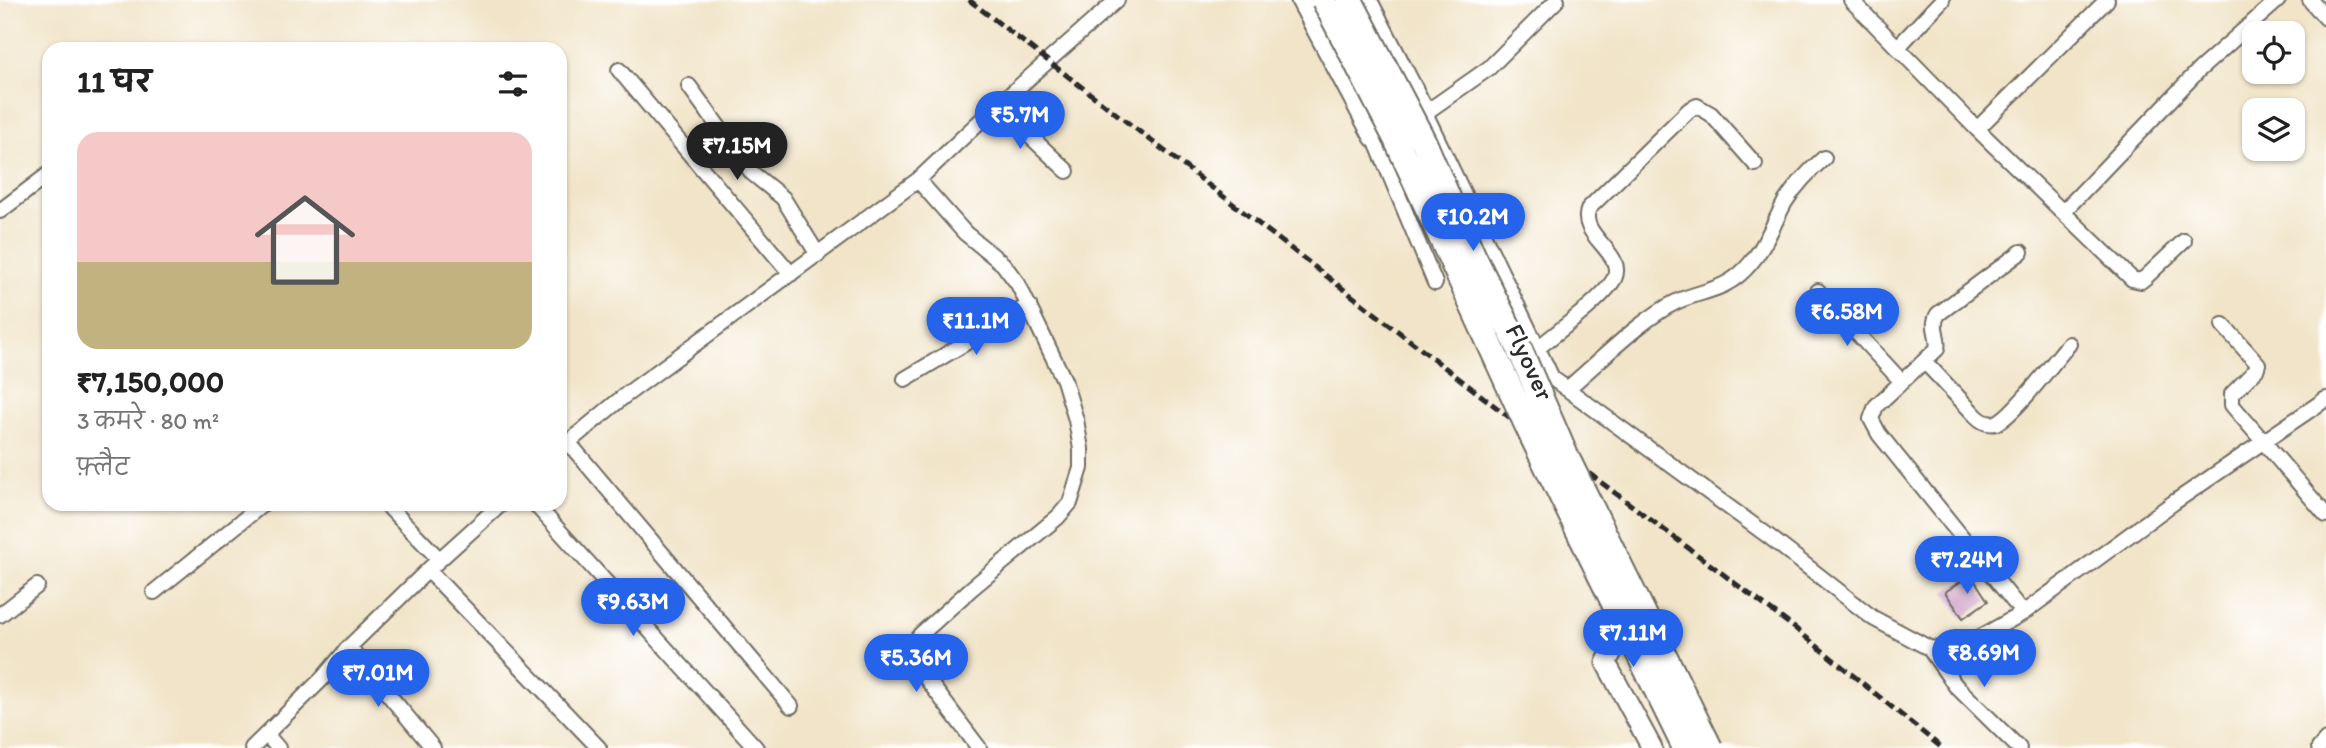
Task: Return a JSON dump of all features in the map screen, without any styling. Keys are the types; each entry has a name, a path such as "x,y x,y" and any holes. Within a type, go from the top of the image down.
{"highway":[{"name":"Flyover","path":"1324,0 1386,119 1531,434 1685,748"},
{"name":"Flyover","path":"1350,0 1424,142 1566,456 1710,748"}],"street":[{"path":"567,443 622,397 918,180 1116,0"},
{"path":"1301,0 1374,137 1435,283"},
{"path":"1367,0 1425,113 1552,378 1767,535 1873,618 1929,648 1968,644 2023,613 2173,503 2326,399"},
{"path":"1374,137 1425,113 1489,68 1557,0"},
{"path":"1851,0 2132,279 2136,281 2146,278 2184,242"},
{"path":"1898,47 1942,0"},
{"path":"1978,128 2107,0"},
{"path":"2063,212 2200,69 2278,0"},
{"path":"2310,0 2326,18"},
{"path":"619,70 791,274"},
{"path":"689,86 752,173 783,198 818,255"},
{"path":"998,106 1067,171"},
{"path":"1538,348 1588,305 1615,277 1615,264 1587,223 1589,208 1689,110 1697,106 1711,114 1755,164"},
{"path":"1567,389 1633,332 1667,307 1740,275 1760,254 1798,183 1824,158"},
{"path":"0,211 42,179"},
{"path":"918,180 965,233 1012,273 1064,380 1081,449 1077,487 1070,503 1058,517 914,641 914,662 979,748"},
{"path":"2021,252 1938,314 1934,324 1938,345 1876,406 1872,413 1872,425 2023,613"},
{"path":"1818,291 1902,382"},
{"path":"905,379 1029,305"},
{"path":"2223,325 2258,364 2256,370 2232,394 2233,408 2326,515"},
{"path":"1924,361 1976,416 1990,424 2010,413 2068,344"},
{"path":"567,449 791,706"},
{"path":"154,592 254,511"},
{"path":"393,511 439,559"},
{"path":"252,748 323,678 349,647 439,559 493,511"},
{"path":"541,511 756,748"},
{"path":"428,570 599,748"},
{"path":"0,615 37,586"},
{"path":"1652,748 1606,663 1644,590 1723,748"},
{"path":"349,647 433,748"},
{"path":"1929,648 1955,685 2019,748"},
{"path":"266,734 278,748"},
{"path":"2319,748 2326,740"}],"building":[{"path":"1971,575 1988,601 1963,618 1945,592"}],"railway":[{"path":"969,0 1531,434 1566,456 1796,629 1942,748"}]}
